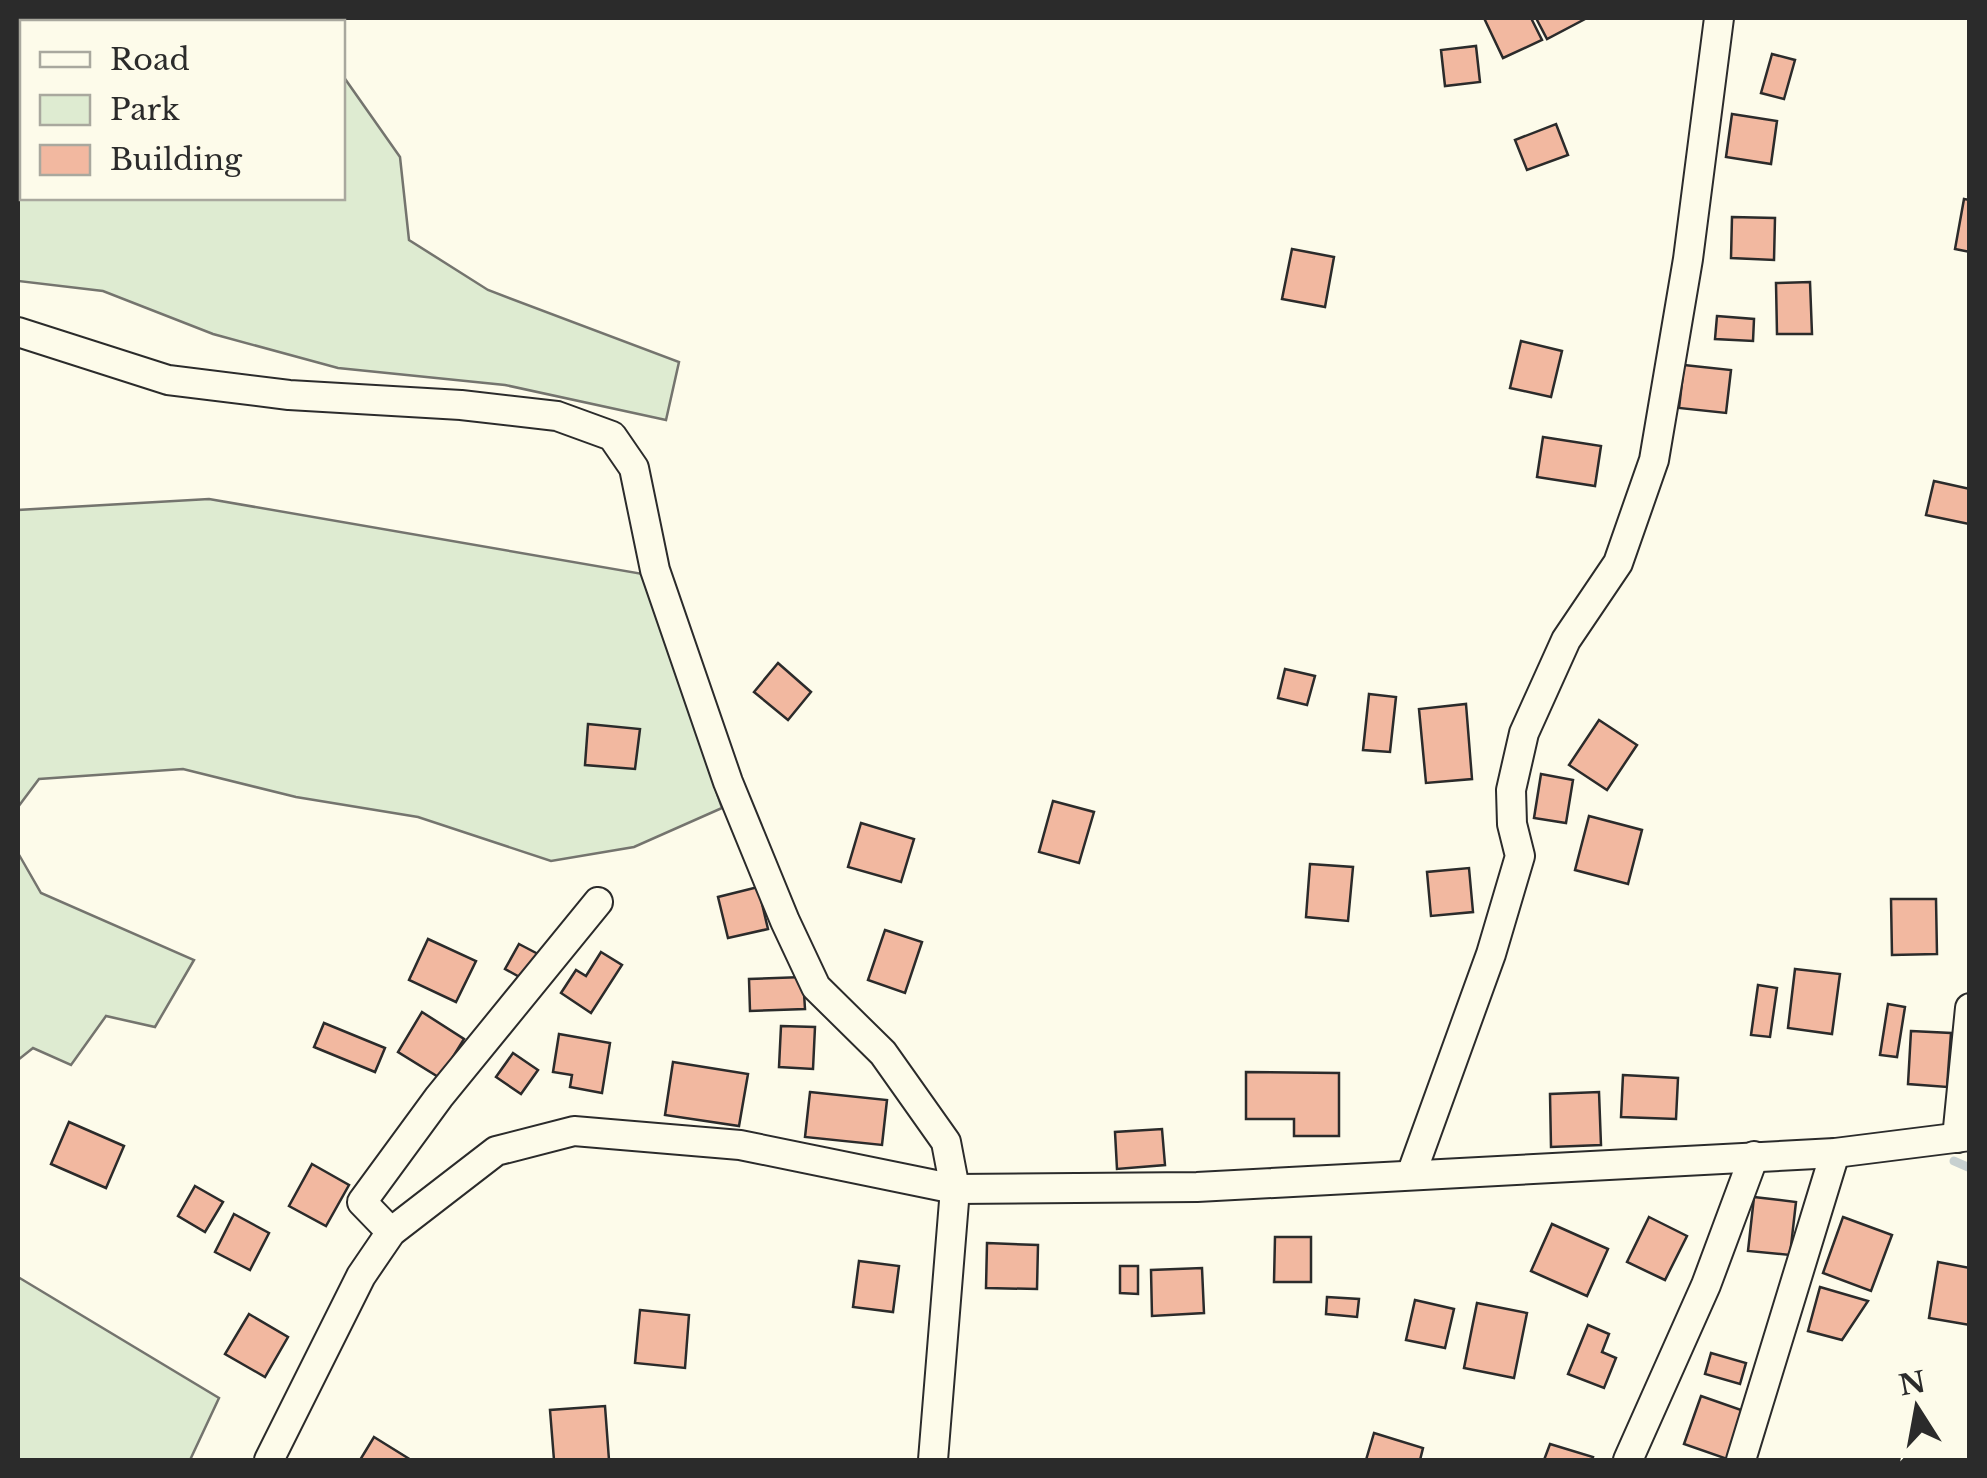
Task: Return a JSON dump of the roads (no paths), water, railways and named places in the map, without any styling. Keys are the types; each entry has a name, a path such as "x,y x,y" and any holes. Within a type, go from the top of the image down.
{"street":[{"path":"1411,1175 1492,954 1520,856 1512,824 1511,790 1524,733 1566,640 1618,562 1654,460 1688,259 1719,18"},
{"path":"18,332 168,380 289,395 461,404 556,416 612,436 634,468 655,570 728,782 784,921 816,987 884,1053 942,1135 955,1189 934,1460"},
{"path":"391,1232 362,1202 439,1097 598,902"},
{"path":"269,1460 361,1276 391,1232 496,1151 574,1131 740,1145 955,1189 1197,1188 1835,1153 1964,1137 1970,1008"},
{"path":"1741,1460 1835,1153"},
{"path":"1628,1460 1706,1285 1754,1156"}],"waterway":[{"path":"1954,1161 1970,1168"}]}
